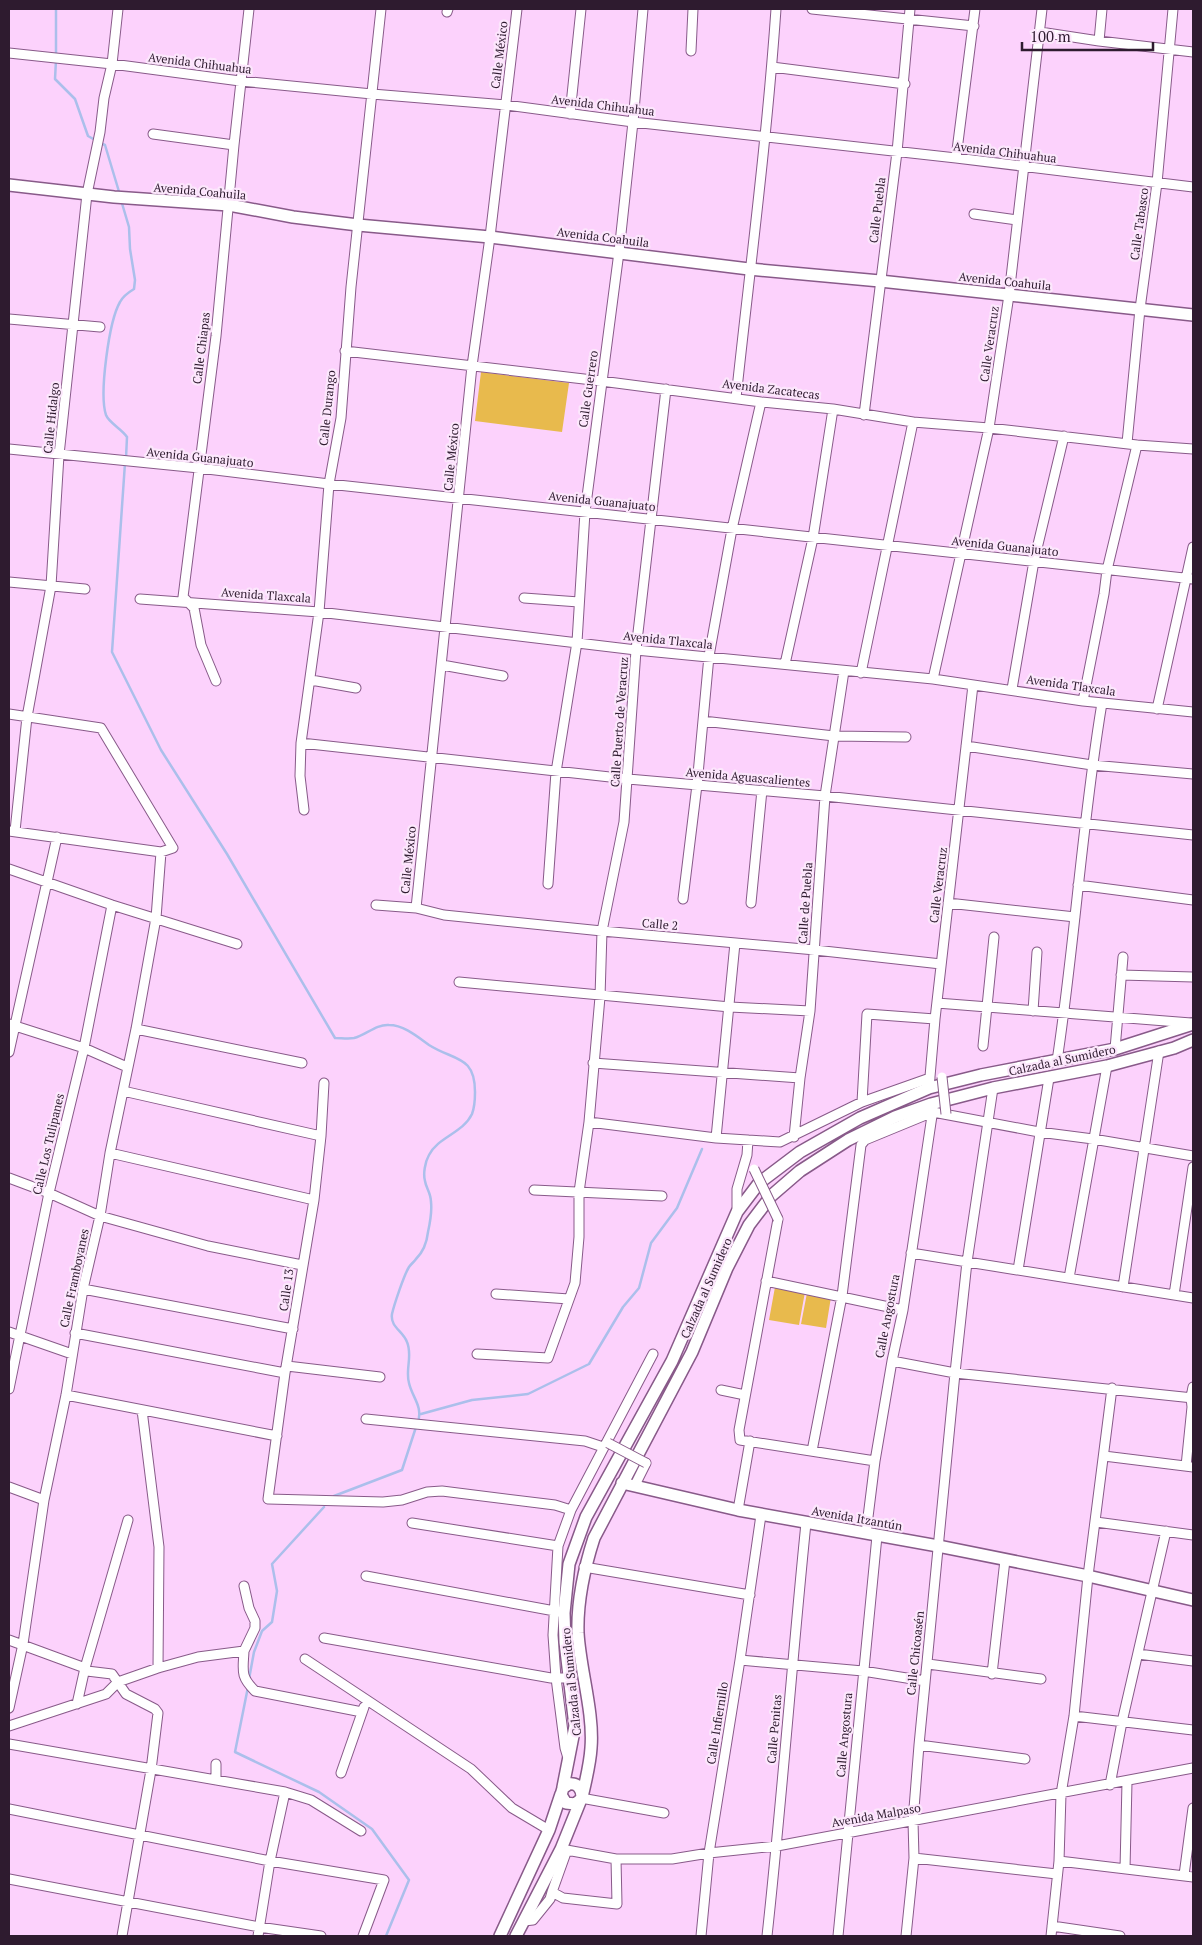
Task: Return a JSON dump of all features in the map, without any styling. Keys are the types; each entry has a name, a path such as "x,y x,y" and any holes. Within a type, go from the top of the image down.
{"main road":[{"name":"Avenida Coahuila","path":"9,185 120,198 229,205 358,225 490,237 750,269 1193,315"},
{"name":"Calzada al Sumidero","path":"500,1936 549,1830 569,1762 575,1726 559,1612 569,1564 586,1517 672,1361 737,1212 759,1183 800,1152 930,1080 981,1075 1115,1050 1193,1024"},
{"name":"Calzada al Sumidero","path":"516,1936 564,1850 589,1768 592,1746 578,1632 579,1604 584,1567 594,1538 692,1352 727,1268 749,1225 771,1196 800,1171 848,1140 895,1117 932,1108 993,1088 1107,1066 1160,1052 1193,1040"},
{"name":"Avenida Itzantún","path":"622,1483 761,1515 938,1546 1088,1576 1193,1600"},
{"path":"569,1784 576,1784 581,1789 581,1798 575,1804 569,1804 564,1801 562,1791 569,1784"}],"street":[{"name":"Calle Hidalgo","path":"12,831 27,717 51,586 59,456 88,194 100,132 104,98 112,64 118,9"},
{"name":"Calle Chiapas","path":"216,681 201,645 194,608 183,597 216,336 240,81 249,9"},
{"name":"Calle Durango","path":"304,810 300,776 301,743 319,612 330,484 341,418 358,225 381,9"},
{"name":"Calle México","path":"416,908 472,366 490,237 517,9"},
{"path":"570,114 581,9"},
{"name":"Calle Guerrero","path":"548,884 556,772 577,642 585,512 619,252 643,9"},
{"path":"690,51 693,9"},
{"path":"736,398 759,197 776,9"},
{"path":"812,9 974,26"},
{"name":"Calle Puebla","path":"864,415 905,84 910,9"},
{"path":"956,158 975,9"},
{"name":"Calle Veracruz","path":"933,679 989,428 1009,295 1042,9"},
{"path":"1099,41 1102,9"},
{"name":"Calle Tabasco","path":"1083,702 1132,444 1140,309 1157,183 1173,9"},
{"path":"1040,32 1193,52"},
{"name":"Avenida Chihuahua","path":"9,53 240,81 506,105 633,122 1193,187"},
{"path":"772,67 905,84"},
{"path":"153,134 234,145"},
{"path":"974,214 1017,220"},
{"path":"9,318 100,327"},
{"name":"Avenida Zacatecas","path":"346,351 761,402 833,409 913,422 1193,449"},
{"name":"Calle Puerto de Veracruz","path":"477,1354 548,1358 575,1283 579,1237 579,1192 589,1122 600,996 602,931 622,832 628,779 636,650 666,389"},
{"path":"683,899 697,785 709,656 732,529 761,402"},
{"path":"785,664 814,538 833,409"},
{"path":"862,673 913,422"},
{"path":"1012,689 1034,561 1064,436"},
{"name":"Avenida Guanajuato","path":"9,449 59,456 199,468 1189,579"},
{"path":"1157,709 1189,579 1193,547"},
{"path":"9,582 85,589"},
{"path":"524,598 579,602"},
{"name":"Avenida Tlaxcala","path":"140,600 319,612 636,650 933,679 1012,689 1083,702 1193,712"},
{"path":"442,666 502,676"},
{"name":"Calle de Puebla","path":"794,1137 810,1011 825,796 844,671"},
{"path":"311,680 356,688"},
{"name":"Calle Veracruz","path":"930,1080 935,1019 973,685"},
{"path":"1058,1061 1092,765 1102,703"},
{"path":"9,714 101,728 173,848 161,852 12,831"},
{"path":"703,721 834,736 906,737"},
{"name":"Avenida Aguascalientes","path":"301,743 556,772 959,809 1193,835"},
{"path":"966,746 1092,765 1193,774"},
{"path":"751,903 762,790"},
{"path":"9,1052 11,1025 57,837"},
{"name":"Calle Framboyanes","path":"9,1708 23,1644 44,1500 66,1395 83,1290 100,1216 110,1153 136,1029 156,918 161,852"},
{"path":"9,869 47,884 237,944"},
{"path":"1078,885 1193,900"},
{"path":"948,903 1075,917"},
{"name":"Calle Los Tulipanes","path":"9,1389 49,1193 84,1048 112,905"},
{"name":"Calle 2","path":"376,905 416,908 444,915 815,950 941,964"},
{"path":"983,1046 994,937"},
{"path":"716,1138 735,943"},
{"path":"1034,1011 1037,952"},
{"path":"1115,1050 1123,957"},
{"path":"1121,975 1193,977"},
{"path":"459,982 517,986 542,991 730,1008 810,1011"},
{"path":"937,1003 1118,1016 1193,1024"},
{"path":"862,1102 867,1014 935,1019"},
{"path":"11,1025 84,1048 127,1067"},
{"path":"136,1029 302,1063"},
{"path":"1123,1287 1160,1052"},
{"path":"593,1063 800,1078"},
{"path":"1068,1278 1107,1066"},
{"path":"589,1122 716,1138 780,1142 794,1137 862,1102 942,1077 946,1114"},
{"path":"1018,1270 1050,1078"},
{"name":"Calle 13","path":"324,1083 321,1136 314,1200 302,1265 268,1499 383,1502 402,1500 427,1492 442,1490 555,1505 571,1510"},
{"name":"Calle Chicoasén","path":"906,1936 914,1858 913,1821 925,1681 955,1373 967,1262 993,1088"},
{"path":"123,1091 321,1136"},
{"path":"812,1451 842,1296 862,1145 865,1140 932,1108 946,1114 988,1123 1193,1156"},
{"name":"Calle Angostura","path":"838,1936 863,1671 872,1534 874,1461 903,1310 932,1108"},
{"path":"737,1212 737,1189 747,1155 748,1140"},
{"path":"110,1153 314,1200"},
{"path":"738,1510 745,1441 739,1430 778,1219 747,1155"},
{"path":"1174,1295 1193,1167"},
{"path":"9,1178 49,1193 100,1216 208,1246 302,1265"},
{"path":"534,1190 662,1196"},
{"path":"911,1254 1193,1298"},
{"path":"766,1281 903,1310"},
{"path":"83,1290 293,1329"},
{"path":"496,1294 569,1299"},
{"path":"9,1332 72,1354"},
{"path":"75,1333 286,1369 380,1377"},
{"path":"569,1762 565,1748 556,1678 553,1635 559,1612 558,1546 571,1510 653,1354"},
{"path":"892,1361 955,1373 1112,1388 1192,1402"},
{"path":"1104,1456 1190,1467 1193,1387"},
{"path":"1051,1936 1059,1861 1061,1794 1074,1716 1088,1576 1112,1388"},
{"path":"721,1390 745,1395"},
{"path":"66,1395 277,1436"},
{"path":"142,1410 158,1547 158,1668"},
{"path":"366,1419 606,1444 646,1463 634,1486"},
{"path":"745,1441 874,1461"},
{"path":"9,1487 44,1500"},
{"name":"Calle Infiernillo","path":"701,1936 709,1853 761,1515"},
{"path":"77,1704 85,1668 128,1520"},
{"path":"1096,1522 1193,1535"},
{"path":"412,1523 558,1546"},
{"name":"Calle Penitas","path":"767,1936 806,1523"},
{"path":"1110,1785 1122,1722 1166,1532"},
{"path":"992,1674 1005,1560"},
{"path":"584,1567 750,1595"},
{"path":"366,1576 559,1612"},
{"path":"244,1586 249,1608 256,1621 255,1628 244,1651 243,1672 245,1681 256,1691 362,1712"},
{"path":"324,1638 556,1678 569,1678"},
{"path":"9,1640 85,1668 88,1671 112,1674 126,1694 155,1709 158,1713 151,1770 122,1936"},
{"path":"9,1726 106,1694 118,1682 158,1668 198,1657 244,1651"},
{"path":"1138,1654 1193,1661"},
{"path":"306,1659 471,1769 512,1808 549,1830"},
{"path":"740,1660 863,1671 925,1681"},
{"path":"928,1664 1041,1679"},
{"path":"341,1773 367,1700"},
{"path":"1074,1716 1193,1730"},
{"path":"9,1744 285,1792 311,1800 361,1831"},
{"path":"920,1744 1025,1759"},
{"path":"216,1764 216,1780"},
{"name":"Avenida Malpaso","path":"564,1850 616,1859 672,1859 777,1846 1127,1782 1193,1768"},
{"path":"1124,1869 1127,1782"},
{"path":"259,1932 270,1861 285,1792"},
{"path":"581,1798 664,1813"},
{"path":"9,1809 270,1861 384,1880 364,1936"},
{"path":"1059,1861 1189,1876 1193,1810"},
{"path":"524,1921 533,1920 550,1899 564,1850"},
{"path":"914,1858 1057,1874"},
{"path":"552,1892 563,1898 616,1904 616,1859"},
{"path":"9,1879 128,1902 259,1932 321,1936"},
{"path":"1052,1926 1120,1936"}],"shaded area":[{"path":"481,372 569,383 562,432 475,421"},
{"path":"775,1287 805,1292 799,1325 769,1320"},
{"path":"807,1293 831,1297 826,1328 801,1324"}],"waterway":[{"path":"56,9 56,55"},
{"path":"56,60 55,79 75,99 88,136 95,140"},
{"path":"100,143 105,145 120,195"},
{"path":"121,200 129,227 135,280 134,289 124,296 120,302 112,325 104,375 104,405 106,415 110,421 127,437 126,458"},
{"path":"125,463 112,652 161,750 227,854 335,1038 354,1038 384,1025 400,1027 467,1065 474,1080 475,1100 472,1114 463,1126 433,1149 426,1161 424,1178 431,1206 427,1239 421,1253 407,1271 392,1314 395,1326 405,1338 409,1347 408,1378 418,1406 418,1422"},
{"path":"421,1414 472,1400 528,1394 589,1364 623,1307 639,1288 651,1243 677,1208 702,1149"},
{"path":"334,1496 402,1470 416,1427"},
{"path":"249,1679 254,1652 262,1631 272,1622 277,1591 272,1564 324,1507"},
{"path":"248,1687 235,1752 319,1792 372,1829 409,1880 386,1936"}]}
